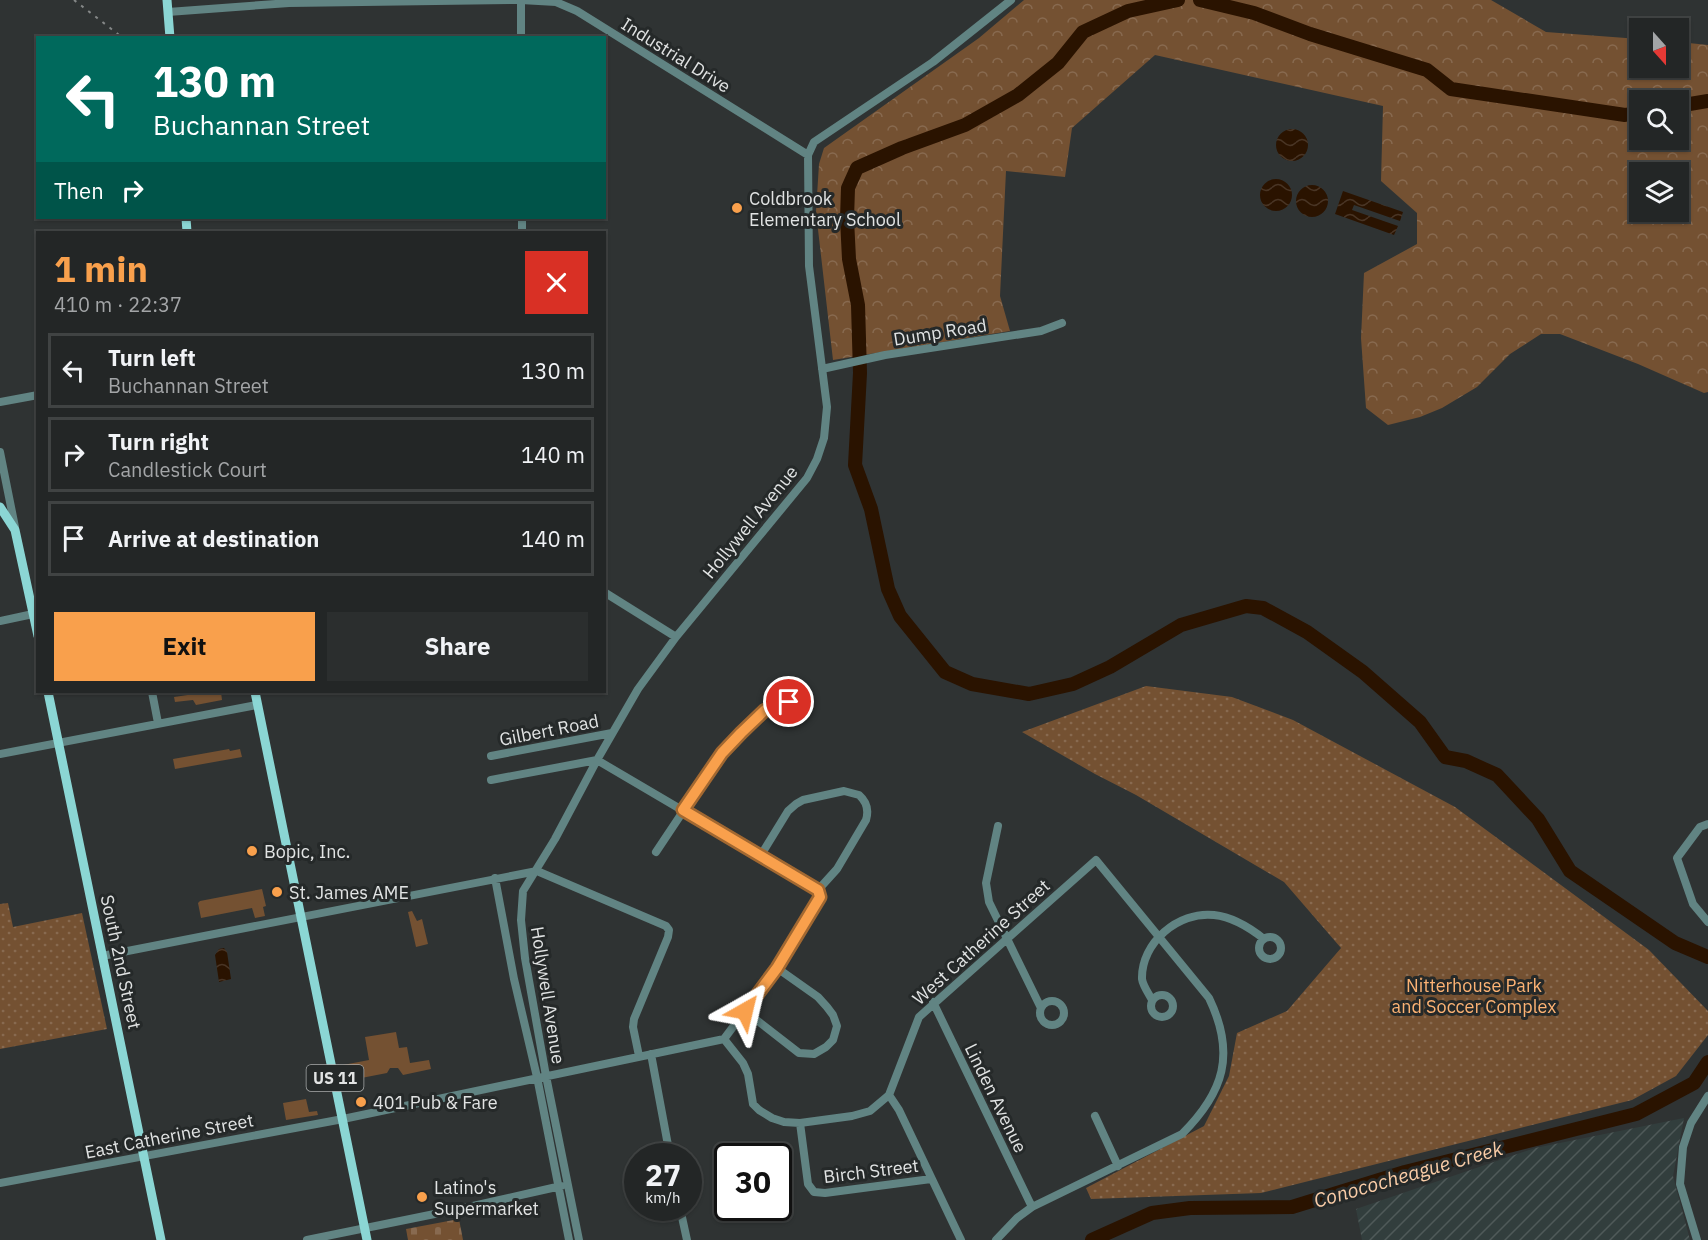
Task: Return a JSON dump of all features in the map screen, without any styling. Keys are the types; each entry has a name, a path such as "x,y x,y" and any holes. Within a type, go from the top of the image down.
{"main road":[{"path":"167,0 170,36"},
{"path":"0,507 15,530 35,614"},
{"name":"South 2nd Street","path":"48,693 161,1240"},
{"name":"US 11","path":"255,693 367,1240"}],"street":[{"name":"Industrial Drive","path":"168,12 289,3 520,0 556,2 577,11 808,155"},
{"path":"520,0 521,36"},
{"path":"808,155 814,142 933,62 1011,0"},
{"name":"Hollywell Avenue","path":"541,1077 521,920 524,891 638,689 676,637 807,478 824,438 827,406 809,266 808,155"},
{"name":"Dump Road","path":"822,369 885,356 1041,331 1062,323"},
{"path":"0,402 36,395"},
{"path":"0,452 15,530"},
{"path":"606,593 676,637"},
{"path":"0,621 35,614"},
{"path":"152,693 158,723"},
{"path":"656,852 722,753 765,710 789,702"},
{"path":"0,754 257,705"},
{"name":"Gilbert Road","path":"491,756 612,734"},
{"path":"491,780 597,760 761,855 819,894"},
{"path":"344,1119 724,1039 777,968 819,894 866,820 867,805 859,795 852,791 803,800 788,811 761,855"},
{"path":"1708,824 1700,827 1677,858 1693,903 1708,922"},
{"path":"998,826 986,883 989,902 1041,1008"},
{"name":"West Catherine Street","path":"889,1095 919,1017 933,1002 1096,860 1158,936"},
{"path":"102,956 537,871 666,926 669,930 634,1020 633,1028 639,1056"},
{"path":"495,878 514,979 568,1185 579,1240"},
{"path":"1152,1000 1142,981 1145,959 1158,936 1179,921 1195,915 1213,915 1233,919 1264,939"},
{"path":"996,1240 1017,1218 1032,1207 1182,1134 1201,1115 1214,1094 1222,1067 1223,1048 1218,1017 1209,998 1158,936"},
{"path":"745,1011 799,1053 814,1054 833,1040 837,1026 827,1006 777,968"},
{"name":"Linden Avenue","path":"933,1002 1032,1207"},
{"path":"724,1039 743,1063 748,1074 753,1104 772,1118 784,1122 800,1123 852,1116 870,1111 889,1095 899,1110 961,1240"},
{"path":"651,1054 668,1143"},
{"path":"541,1077 569,1240"},
{"path":"1697,1240 1680,1184 1683,1147 1688,1131 1708,1096"},
{"path":"1095,1116 1118,1166"},
{"name":"East Catherine Street","path":"0,1183 344,1119"},
{"name":"Birch Street","path":"800,1123 808,1184 814,1191 825,1193 931,1179"},
{"path":"307,1240 568,1185"},
{"path":"683,1221 687,1240"}],"shaded area":[{"path":"1684,1118 1673,1176 1690,1240 1362,1240 1356,1209 1535,1148"}],"green space":[{"path":"1024,0 1491,0 1546,32 1629,38 1629,78 1689,78 1689,43 1708,45 1708,392 1704,393 1638,364 1560,334 1541,334 1510,354 1477,387 1442,408 1420,417 1388,425 1366,408 1361,338 1364,273 1417,244 1417,213 1381,181 1383,106 1155,55 1072,128 1065,177 1006,171 1000,296 1010,331 833,360 816,212 819,164 824,148 979,38"},
{"name":"Nitterhouse Park and Soccer Complex","path":"1146,686 1232,697 1293,720 1455,807 1649,950 1708,1011 1708,1035 1676,1076 1632,1100 1261,1193 1091,1199 1086,1188 1204,1126 1229,1076 1237,1033 1287,1011 1341,948 1284,882 1136,795 1022,732"},
{"path":"221,693 222,700 196,705 193,700 175,702 174,697"},
{"path":"229,749 230,751 240,749 242,757 175,769 173,759"},
{"path":"262,889 266,906 263,907 265,916 255,918 252,908 201,918 198,903 200,901"},
{"path":"8,903 13,927 82,913 107,1029 0,1049 0,904"},
{"path":"412,911 417,921 422,919 428,944 416,947 408,912"},
{"path":"396,1032 399,1048 407,1047 410,1063 429,1060 431,1069 403,1075 398,1068 390,1068 387,1073 346,1081 343,1065 369,1060 365,1037"},
{"path":"306,1099 309,1112 317,1111 318,1115 286,1120 283,1103"},
{"path":"459,1219 463,1240 408,1240 406,1229"}],"water":[{"path":"1292,129 1303,134 1308,145 1303,156 1292,161 1281,156 1276,145 1281,134"},
{"path":"1276,179 1287,184 1292,195 1287,206 1276,211 1265,206 1260,195 1265,184"},
{"path":"1312,185 1324,189 1328,201 1324,213 1312,217 1300,213 1296,201 1300,189"},
{"path":"1343,191 1403,212 1400,221 1354,205 1352,210 1398,226 1394,235 1335,214"},
{"path":"224,948 227,952 231,979 219,982 215,955 219,949"}],"waterway":[{"name":"Conococheague Creek","path":"1178,0 1128,11 1083,32 1058,63 1018,95 965,125 902,148 857,168 848,188 847,219 849,259 858,305 860,373 855,465 871,509 888,589 900,616 945,672 972,684 1029,694 1073,684 1110,667 1181,625 1246,606 1263,608 1307,632 1363,672 1420,722 1445,757 1466,761 1497,775 1538,819 1570,871 1675,943 1708,957"},
{"name":"Conococheague Creek","path":"1200,0 1254,13 1310,34 1427,70 1451,89 1629,114"},
{"name":"Conococheague Creek","path":"1689,104 1708,101"},
{"name":"Conococheague Creek","path":"1092,1240 1152,1213 1190,1208 1292,1207 1405,1172 1636,1114 1694,1083 1708,1062"}],"railway":[{"path":"74,0 120,36"}],"place":[{"name":"Coldbrook Elementary School","path":"737,208"},
{"name":"Bopic, Inc.","path":"252,851"},
{"name":"St. James AME","path":"277,892"},
{"name":"401 Pub & Fare","path":"361,1102"},
{"name":"Latino's Supermarket","path":"422,1197"}],"route":[{"path":"745,1011 777,968 820,897 818,890 683,810 722,753 741,733 765,710 789,702"}]}
